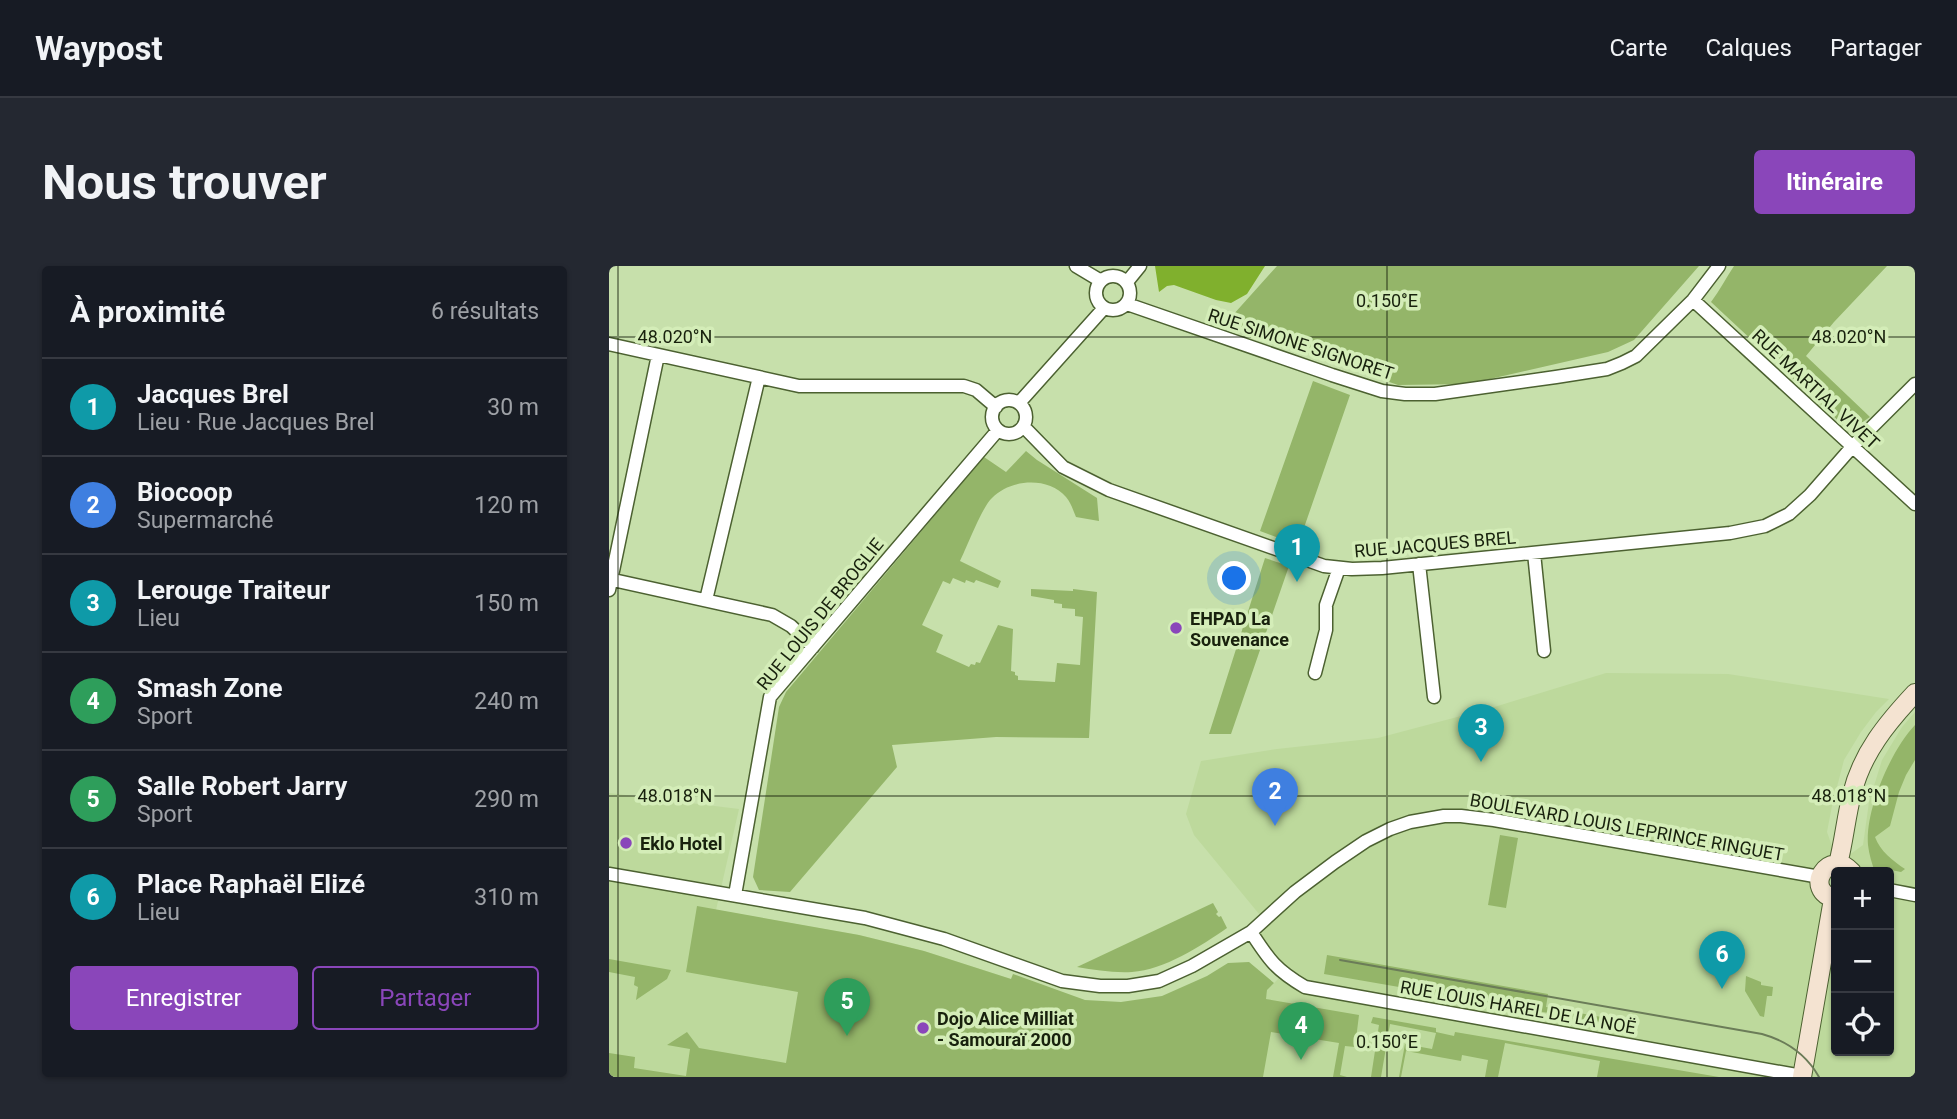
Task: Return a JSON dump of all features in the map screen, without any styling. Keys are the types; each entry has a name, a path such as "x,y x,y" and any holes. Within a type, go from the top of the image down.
{"street":[{"path":"1076,266 1101,281"},
{"path":"1126,282 1140,266"},
{"name":"RUE SIMONE SIGNORET","path":"1127,304 1382,391 1435,394 1607,369 1636,356 1693,300 1719,266"},
{"path":"1117,276 1126,282 1131,290 1127,304 1118,310 1108,310 1100,304 1096,295 1101,281 1117,276"},
{"name":"RUE MARTIAL VIVET","path":"1693,300 1915,504"},
{"path":"1019,403 1104,308"},
{"path":"609,344 799,386 964,386 976,390 996,407"},
{"path":"658,355 610,583 772,615 791,626 813,647"},
{"path":"706,600 759,377"},
{"name":"RUE JACQUES BREL","path":"1024,427 1063,467 1109,490 1324,566 1382,568 1730,533 1765,526 1789,514 1810,495 1852,447 1915,384"},
{"path":"1009,400 1019,403 1027,416 1024,427 1014,434 998,430 992,416 999,403 1009,400"},
{"name":"RUE LOUIS DE BROGLIE","path":"735,895 770,697 998,430"},
{"path":"1534,553 1544,651"},
{"path":"1419,565 1434,697"},
{"path":"1315,673 1326,630 1326,605 1339,568"},
{"path":"1845,867 1844,842 1852,794 1861,766 1878,735 1915,693"},
{"name":"BOULEVARD LOUIS LEPRINCE RINGUET","path":"609,874 865,918 944,939 1062,981 1100,986 1128,986 1159,981 1192,966 1251,932 1295,892 1366,841 1410,822 1444,816 1494,820 1820,877"},
{"path":"1831,869 1825,869 1819,883 1823,893 1831,897"},
{"path":"1894,891 1915,895"},
{"path":"1802,1076 1831,920"},
{"name":"RUE LOUIS HAREL DE LA NOË","path":"1251,932 1267,957 1283,974 1305,987 1802,1076"}],"shaded area":[{"path":"1277,266 1699,266 1634,340 1608,352 1468,384 1398,385 1224,325"},
{"path":"1734,266 1887,266 1806,356 1870,417 1854,428 1843,425 1711,302"},
{"path":"1313,381 1350,395 1298,545 1260,531"},
{"path":"1026,451 1097,498 1099,521 1076,517 1066,497 1058,490 1039,483 1019,484 1000,492 984,510 960,561 1001,581 998,588 976,580 974,583 966,580 965,583 953,578 950,584 943,581 922,625 943,635 936,652 969,667 976,662 980,663 998,625 1013,629 1011,671 1015,672 1018,680 1055,682 1057,663 1080,665 1083,617 1075,616 1075,609 1062,608 1062,604 1054,603 1054,600 1031,596 1031,589 1097,592 1089,738 996,737 892,745 897,767 790,892 759,890 753,877 779,707 786,692 984,457 1006,472"},
{"path":"1265,558 1289,566 1231,734 1209,734"},
{"path":"1606,673 1728,674 1889,699 1861,732 1844,760 1827,832 1838,863 1863,845 1869,802 1882,760 1902,727 1915,712 1915,1077 1252,1077 1267,990 1283,974 1251,932 1264,920 1194,835 1186,814 1201,761 1277,749 1378,738 1491,708"},
{"path":"1915,725 1915,760 1899,792 1890,826 1875,837 1884,851 1905,869 1901,872 1894,871 1894,867 1873,867 1868,831 1881,781"},
{"path":"609,793 739,809 716,910 859,935 924,951 1011,979 980,1077 609,1077"},
{"path":"1500,835 1518,838 1506,908 1488,905"},
{"path":"1213,903 1218,912 1216,914 1221,916 1227,928 1169,962 1132,972 1077,967"},
{"path":"697,906 859,935 924,951 1011,979 1013,974 1085,1000 1121,1002 1162,996 1207,976 1228,963 1249,962 1274,983 1267,990 1266,999 1359,1015 1355,1047 1345,1046 1340,1075 1347,1077 1333,1077 1339,1043 1271,1032 1263,1077 609,1077 609,1053 635,1057 634,1068 686,1076 690,1049 667,1045 687,1032 699,1048 786,1063 798,992 686,972"},
{"path":"1327,955 1548,994 1546,1007 1607,1018 1606,1023 1324,974"},
{"path":"609,959 671,970 667,979 636,1000 638,987 634,985 635,977 609,972"},
{"path":"1746,976 1761,982 1761,985 1773,987 1772,996 1767,996 1764,1017 1760,1016 1745,991"},
{"path":"1373,1017 1436,1028 1436,1032 1454,1036 1455,1032 1719,1077 1597,1077 1600,1061 1505,1043 1498,1077 1485,1077 1488,1060 1462,1055 1461,1061 1406,1051 1399,1077 1405,1044 1432,1049 1436,1033 1390,1024 1381,1077 1371,1077 1379,1025 1371,1023"}],"green space":[{"path":"1155,266 1265,266 1247,294 1231,303 1174,285 1159,292"}],"tram line":[{"path":"1340,960 1762,1034 1780,1040 1795,1050 1819,1077"}],"place":[{"name":"Jacques Brel","path":"1297,582"},
{"name":"EHPAD La Souvenance","path":"1176,628"},
{"name":"Lerouge Traiteur","path":"1481,762"},
{"name":"Biocoop","path":"1275,826"},
{"name":"Eklo Hotel","path":"626,843"},
{"name":"Place Raphaël Elizé","path":"1722,989"},
{"name":"Dojo Alice Milliat - Samouraï 2000","path":"923,1028"},
{"name":"Salle Robert Jarry","path":"847,1036"},
{"name":"Smash Zone","path":"1301,1060"}]}
